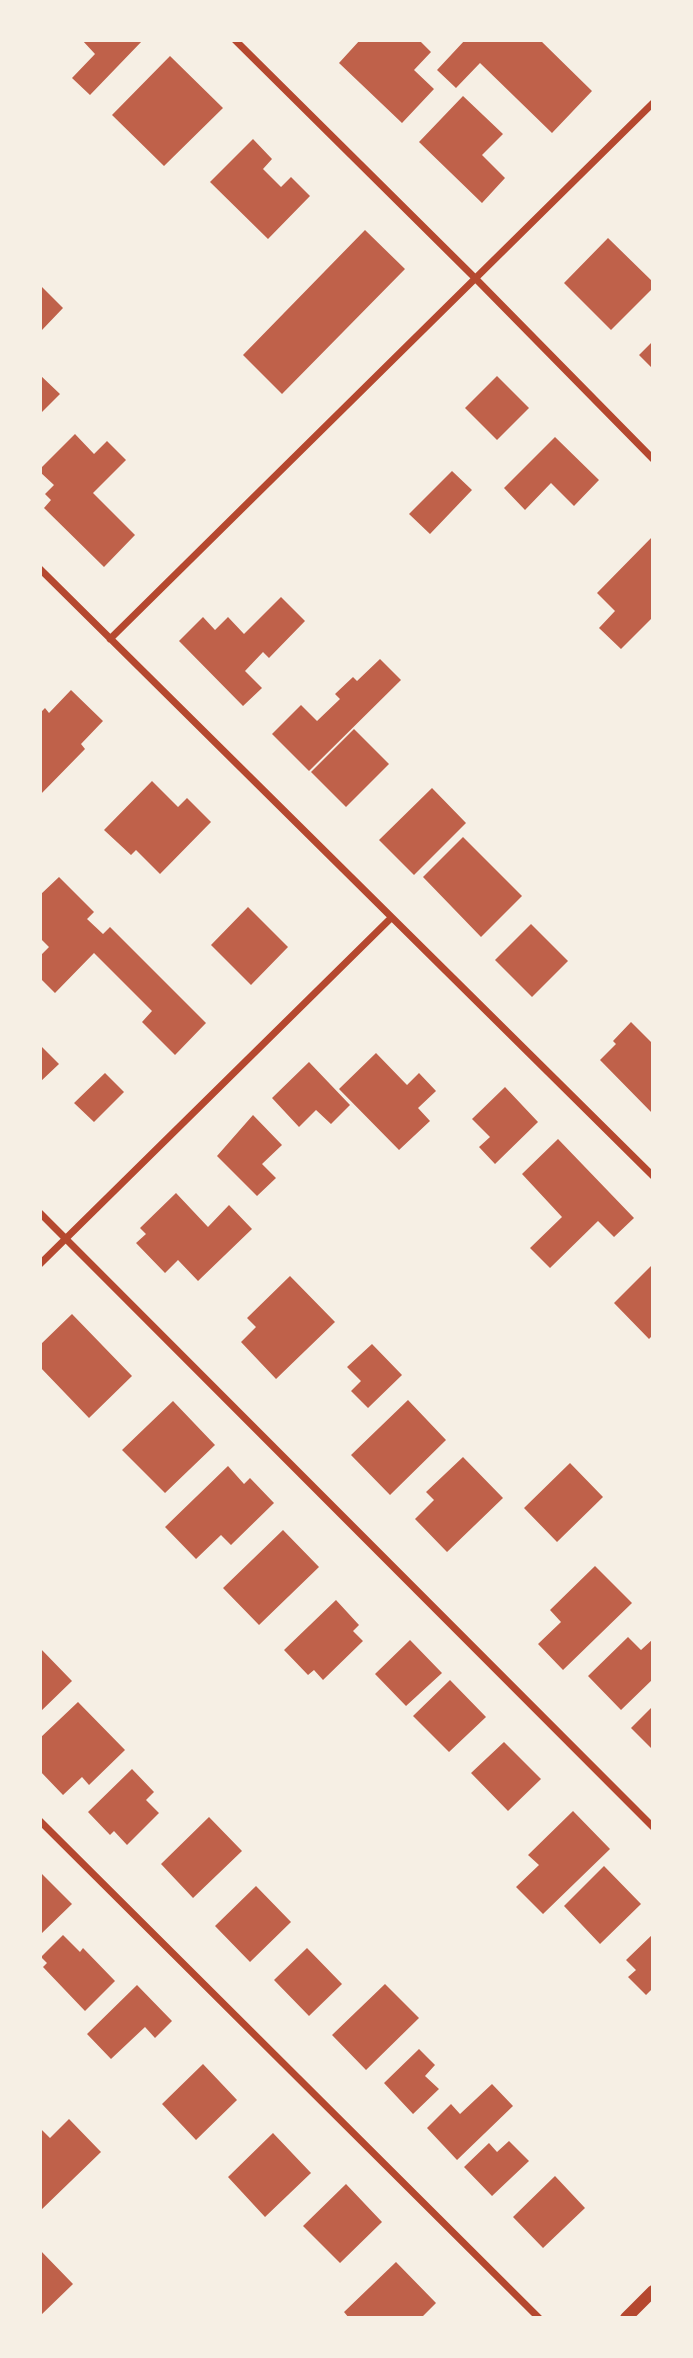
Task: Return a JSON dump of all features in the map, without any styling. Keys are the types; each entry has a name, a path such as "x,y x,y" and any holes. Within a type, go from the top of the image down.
{"street":[{"path":"235,40 653,459"},
{"path":"110,639 653,103"},
{"path":"40,569 653,1177"},
{"path":"40,1264 391,918"},
{"path":"40,1213 653,1827"},
{"path":"40,1821 539,2318"},
{"path":"626,2318 653,2291"}],"building":[{"path":"82,40 143,40 90,95 72,78 95,54"},
{"path":"360,40 419,40 431,52 414,70 434,89 402,123 339,63"},
{"path":"465,40 540,40 592,91 552,133 480,63 456,88 437,70"},
{"path":"170,56 223,108 164,166 112,115"},
{"path":"463,96 503,134 482,155 505,178 482,203 419,142"},
{"path":"253,139 272,159 263,169 281,187 291,177 310,196 268,239 210,182"},
{"path":"365,230 405,269 282,394 243,355"},
{"path":"608,238 653,282 653,288 611,330 564,283"},
{"path":"40,285 63,308 42,330 40,328"},
{"path":"653,341 653,369 639,355"},
{"path":"40,375 60,394 40,414"},
{"path":"497,376 529,408 497,440 465,408"},
{"path":"75,434 94,454 107,441 126,460 93,493 135,535 104,567 44,508 51,500 45,494 54,485 40,469"},
{"path":"555,437 599,480 574,506 551,483 525,510 504,488"},
{"path":"452,471 472,490 430,534 409,514"},
{"path":"653,536 653,617 621,649 599,628 615,611 597,593"},
{"path":"281,597 305,621 269,658 263,652 245,671 262,688 243,706 179,641 203,617 215,630 228,617 244,634"},
{"path":"380,659 401,680 309,771 272,734 301,705 317,721 340,699 335,694 353,677 357,681"},
{"path":"71,690 103,721 81,744 85,749 40,795 40,713 45,708 49,713"},
{"path":"354,729 389,764 346,807 311,772"},
{"path":"152,781 178,807 187,798 211,822 160,874 136,850 131,855 104,830"},
{"path":"432,788 466,823 414,875 379,840"},
{"path":"463,837 522,896 481,937 423,877"},
{"path":"59,877 94,912 87,919 103,934 110,927 206,1023 175,1055 142,1022 152,1011 94,953 55,993 40,978 40,956 49,947 40,938 40,895"},
{"path":"248,907 288,947 251,985 211,945"},
{"path":"531,924 568,961 532,997 495,960"},
{"path":"631,1022 653,1044 653,1114 600,1060 616,1044 613,1041"},
{"path":"40,1045 59,1064 40,1082"},
{"path":"376,1053 407,1085 419,1073 436,1091 418,1108 430,1121 399,1150 339,1089"},
{"path":"309,1062 350,1105 331,1124 316,1110 299,1127 272,1098"},
{"path":"105,1073 124,1092 94,1122 74,1103"},
{"path":"505,1087 538,1122 495,1164 479,1147 490,1137 472,1119"},
{"path":"253,1115 282,1145 262,1164 276,1178 257,1196 217,1156"},
{"path":"558,1139 634,1218 614,1237 598,1221 550,1268 530,1248 562,1217 522,1174"},
{"path":"176,1193 208,1227 229,1205 252,1229 198,1281 178,1260 165,1273 136,1243 146,1234 140,1228"},
{"path":"653,1264 653,1335 649,1339 614,1303"},
{"path":"290,1276 335,1322 276,1379 241,1342 256,1327 247,1318"},
{"path":"72,1314 132,1376 89,1418 40,1367 40,1345"},
{"path":"372,1344 402,1375 368,1408 351,1391 361,1381 347,1367"},
{"path":"408,1400 446,1440 390,1495 351,1455"},
{"path":"173,1401 215,1445 165,1493 122,1450"},
{"path":"463,1457 503,1498 447,1552 415,1519 434,1500 426,1492"},
{"path":"570,1463 603,1497 557,1542 524,1508"},
{"path":"228,1466 244,1484 250,1478 274,1503 231,1545 221,1535 196,1559 165,1527"},
{"path":"283,1530 319,1567 259,1625 223,1588"},
{"path":"595,1566 632,1603 563,1670 538,1644 561,1622 550,1610"},
{"path":"336,1600 359,1625 353,1631 363,1641 323,1680 314,1670 308,1675 284,1650"},
{"path":"628,1637 641,1650 653,1639 653,1679 621,1710 588,1676"},
{"path":"410,1640 442,1673 406,1706 375,1674"},
{"path":"40,1648 72,1681 40,1712"},
{"path":"450,1680 486,1717 449,1752 413,1716"},
{"path":"78,1702 125,1750 89,1785 82,1777 63,1795 40,1771 40,1738"},
{"path":"653,1706 653,1750 631,1728"},
{"path":"504,1742 541,1779 508,1811 471,1773"},
{"path":"132,1769 154,1792 146,1800 159,1813 127,1845 114,1831 110,1835 88,1812"},
{"path":"573,1811 610,1849 543,1914 516,1887 539,1865 528,1855"},
{"path":"209,1817 242,1851 193,1898 161,1864"},
{"path":"604,1866 641,1904 600,1944 564,1906"},
{"path":"40,1872 72,1904 42,1933 40,1931"},
{"path":"256,1886 291,1922 250,1962 215,1926"},
{"path":"653,1934 653,1988 646,1995 628,1977 636,1970 626,1960"},
{"path":"63,1935 80,1952 83,1948 115,1981 85,2011 43,1967 47,1963 41,1957"},
{"path":"307,1948 342,1984 309,2016 274,1980"},
{"path":"385,1984 419,2018 366,2070 332,2035"},
{"path":"137,1985 172,2021 155,2038 145,2027 111,2059 87,2034"},
{"path":"419,2049 435,2065 425,2076 439,2089 413,2114 384,2083"},
{"path":"203,2064 237,2100 196,2140 162,2104"},
{"path":"492,2084 513,2106 457,2160 427,2128 451,2104 460,2114"},
{"path":"69,2119 101,2152 40,2211 40,2128 50,2138"},
{"path":"273,2133 311,2173 265,2217 228,2177"},
{"path":"509,2141 529,2161 492,2196 464,2167 489,2143 497,2152"},
{"path":"555,2176 585,2208 543,2248 513,2217"},
{"path":"346,2184 382,2222 340,2263 303,2226"},
{"path":"40,2250 73,2284 40,2316"},
{"path":"396,2262 436,2303 421,2318 349,2318 344,2312"}]}
